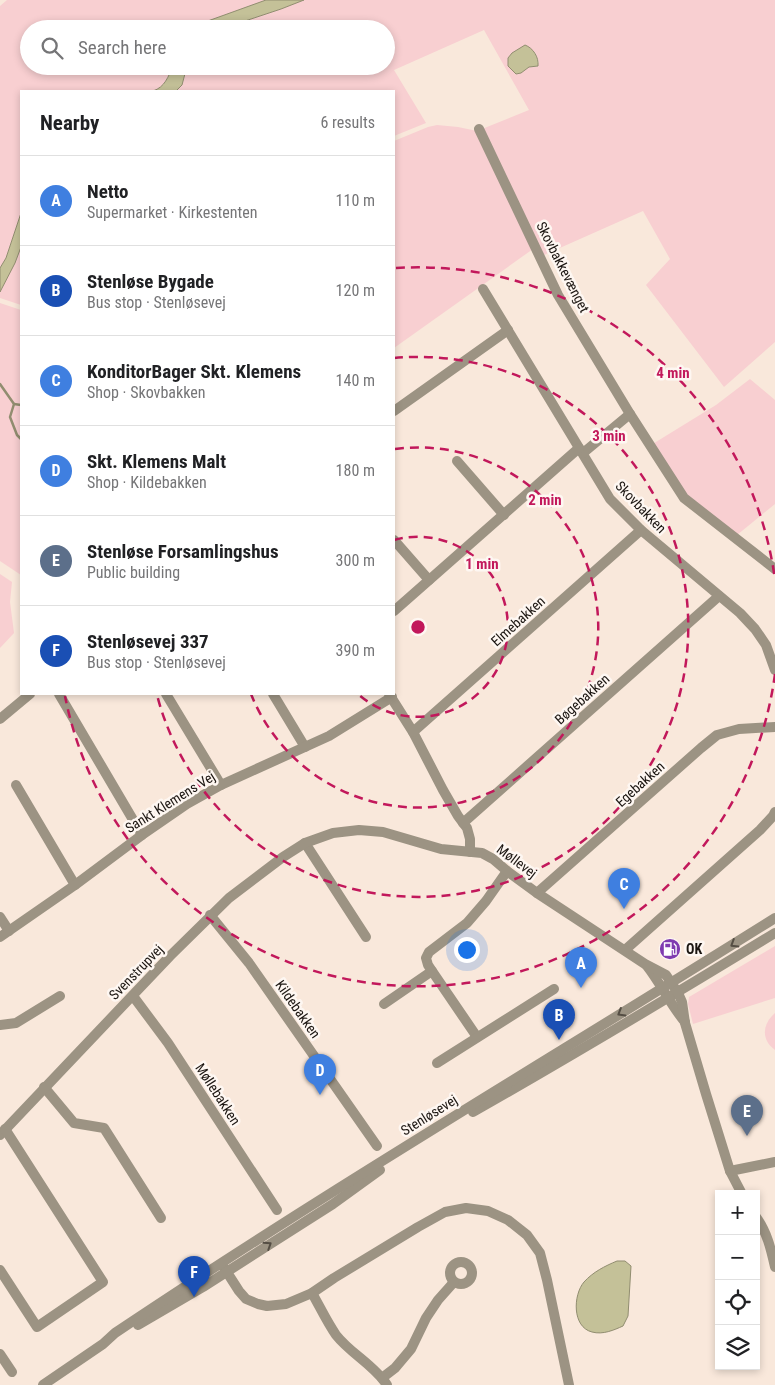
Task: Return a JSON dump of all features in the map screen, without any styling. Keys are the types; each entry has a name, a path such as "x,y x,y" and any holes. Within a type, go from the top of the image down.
{"street":[{"name":"Skovbakkevænget","path":"479,129 558,295 630,414 684,498 775,570"},
{"name":"Skovbakken","path":"482,289 610,499 641,530 740,613 755,629 766,645 775,670"},
{"path":"395,410 508,330"},
{"path":"395,610 504,515 581,451 630,414"},
{"path":"457,461 504,515"},
{"name":"Elmebakken","path":"413,732 641,530"},
{"path":"395,541 429,580"},
{"name":"Bøgebakken","path":"463,823 719,596"},
{"path":"0,719 29,695"},
{"path":"60,695 142,834"},
{"path":"167,695 221,785"},
{"path":"274,695 305,747"},
{"path":"391,695 468,832 470,852"},
{"name":"Sankt Klemens Vej","path":"4,934 142,834 187,804 221,785 329,736 391,695"},
{"name":"Egebakken","path":"537,893 717,735 739,728 775,727"},
{"path":"16,785 75,884"},
{"path":"625,950 760,830 774,816 775,812"},
{"name":"Svenstrupvej","path":"3,1132 44,1087 210,916 229,898 283,857 305,843 333,832 359,830 383,832 441,849 470,852"},
{"path":"305,843 366,937"},
{"name":"Møllevej","path":"470,852 482,853 493,859 537,893 645,964 666,975 678,992 682,1002 685,1023"},
{"path":"476,1038 428,965 426,958 429,952 467,924 507,871"},
{"name":"Kildebakken","path":"210,916 249,963 377,1146"},
{"path":"0,917 4,934"},
{"name":"Stenløsevej","path":"43,1385 412,1142 775,918"},
{"name":"Stenløsevej","path":"224,1267 333,1204 398,1156 426,1139 532,1079 775,933"},
{"name":"Møllevej","path":"645,964 663,988 673,1008 685,1023"},
{"path":"384,1004 432,971"},
{"path":"437,1062 554,989"},
{"path":"0,1025 16,1023 60,996"},
{"name":"Møllebakken","path":"133,996 168,1044 277,1210"},
{"path":"685,1023 730,1171 740,1190"},
{"path":"44,1087 74,1123 104,1128 161,1218"},
{"path":"0,1270 37,1327 103,1282 3,1132"},
{"path":"730,1171 775,1162"},
{"path":"224,1267 239,1291 246,1298 267,1306 286,1304 312,1293 418,1226 445,1212 466,1208 488,1211 508,1220 527,1235 540,1253 569,1385"},
{"path":"760,1222 768,1240 775,1267"},
{"path":"312,1293 336,1334 385,1381 411,1349 426,1318 438,1300 454,1282"},
{"path":"0,1354 12,1372"}],"shaded area":[{"path":"7,0 266,0 211,20 20,20 20,75 169,75 163,84 155,90 20,90 20,216 6,258 0,268 0,6"},
{"path":"266,0 304,0 248,20 211,20"},
{"path":"304,0 775,0 775,342 724,387 646,285 670,259 643,211 544,255 482,129 529,110 484,30 395,70 395,20 248,20","holes":["521,49 535,52 539,62 537,67 528,67 521,73 508,58"]},
{"path":"525,45 535,53 538,59 538,66 529,67 516,74 508,66 508,58 512,53"},
{"path":"395,72 426,123 395,136 395,90 177,90 185,75 395,75"},
{"path":"169,75 185,75 182,85 177,90 155,90 163,84"},
{"path":"437,125 477,131 533,249 395,347 395,141"},
{"path":"20,216 20,250 0,292 0,268 6,258"},
{"path":"20,250 20,305 0,298 0,292"},
{"path":"0,303 20,310 20,574 0,561"},
{"path":"750,379 775,400 775,504 737,535 687,497 651,445 716,405"},
{"path":"0,574 12,582 10,602 14,633 0,648"},
{"path":"775,946 775,998 693,1024 688,1004 689,997"},
{"path":"775,1013 775,1050 767,1042 765,1032 768,1022"},
{"path":"617,1261 625,1261 631,1266 628,1316 623,1326 604,1332 592,1332 585,1329 581,1324 576,1310 580,1288 591,1275"}],"waterway":[{"path":"0,384 14,404 10,417 20,438"},
{"path":"14,404 20,405"}],"place":[{"name":"KonditorBager Skt. Klemens","path":"624,909"},
{"name":"OK","path":"670,949"},
{"name":"Netto","path":"581,988"},
{"name":"Stenløse Bygade","path":"559,1040"},
{"name":"Skt. Klemens Malt","path":"320,1095"},
{"name":"Stenløse Forsamlingshus","path":"747,1136"},
{"name":"Stenløsevej 337","path":"194,1297"}]}
